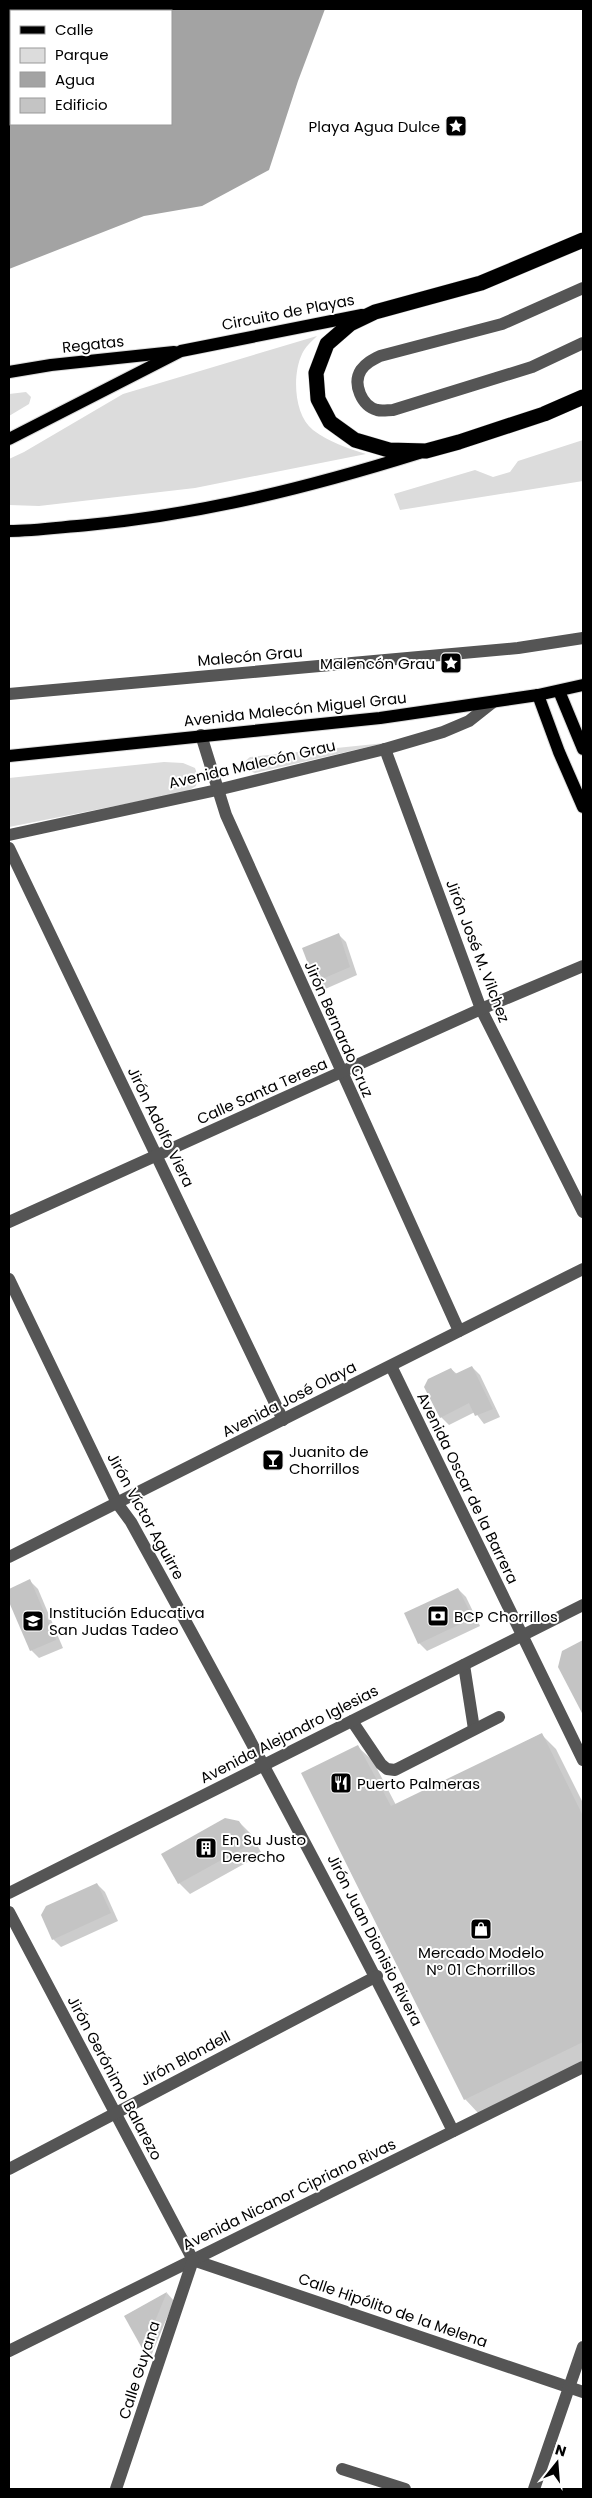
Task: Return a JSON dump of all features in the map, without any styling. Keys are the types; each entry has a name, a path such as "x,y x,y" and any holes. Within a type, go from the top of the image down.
{"highway":[{"name":"Circuito de Playas","path":"375,312 481,283 583,240"},
{"path":"375,312 350,324 327,344 316,372 318,399 330,422 355,440 389,450 426,451 544,414 583,397"}],"main road":[{"name":"Circuito de Playas","path":"9,439 181,352 375,312"},
{"name":"Regatas","path":"9,372 52,365 181,352"},
{"path":"9,531 126,521 226,505 328,481 426,451"},
{"name":"Avenida Malecón Miguel Grau","path":"9,756 380,718 538,695 583,685"},
{"path":"558,691 583,749"},
{"path":"538,695 558,752 583,807"}],"street":[{"path":"583,288 502,324 380,356 369,361 359,372 357,386 362,400 376,410 393,410 532,367 583,344"},
{"name":"Malecón Grau","path":"9,694 510,649 583,638"},
{"name":"Avenida Malecón Grau","path":"9,835 217,790 385,749 443,732 469,720 493,702"},
{"name":"Jirón Bernardo Cruz","path":"201,735 217,790 341,1074 459,1331"},
{"name":"Jirón José M. Vilchez","path":"385,749 481,1009 583,1212"},
{"name":"Jirón Adolfo Viera","path":"9,848 283,1420"},
{"name":"Calle Santa Teresa","path":"9,1222 341,1074 481,1009 583,966"},
{"name":"Avenida José Olaya","path":"9,1557 583,1269"},
{"name":"Jirón Víctor Aguirre","path":"9,1279 117,1503 131,1522 265,1764"},
{"name":"Avenida Oscar de la Barrera","path":"391,1366 583,1760"},
{"name":"Avenida Alejandro Iglesias","path":"9,1893 583,1605"},
{"path":"464,1665 474,1729"},
{"path":"352,1721 381,1764 387,1769 395,1770 499,1718"},
{"name":"Jirón Juan Dionisio Rivera","path":"265,1764 376,1976 453,2131"},
{"name":"Jirón Gerónimo Balarezo","path":"9,1912 193,2260"},
{"name":"Jirón Blondell","path":"9,2169 376,1976"},
{"name":"Avenida Nicanor Cipriano Rivas","path":"9,2351 583,2066"},
{"name":"Calle Hipólito de la Melena","path":"193,2260 583,2392"},
{"name":"Calle Guyana","path":"116,2489 193,2260"},
{"path":"534,2489 583,2346"},
{"path":"342,2469 405,2489"}],"green space":[{"path":"317,336 303,351 297,373 297,394 302,415 313,430 325,438 366,454 195,488 39,506 9,505 9,459 123,394"},
{"path":"26,392 31,397 29,404 9,416 9,394"},
{"path":"583,440 583,481 400,510 394,494 475,470 493,477 510,472 518,461"},
{"path":"385,743 255,773 244,769 243,763 250,757"},
{"path":"164,762 183,763 195,768 198,777 196,786 186,792 9,827 9,778"}],"water":[{"path":"9,9 325,9 298,81 269,170 202,206 144,216 9,269"}],"building":[{"path":"339,933 350,967 315,982 302,948"},
{"path":"472,1366 493,1409 475,1416 469,1403 440,1418 424,1387 428,1379 451,1368 455,1374"},
{"name":"Institución Educativa San Judas Tadeo","path":"30,1579 56,1640 30,1651 9,1602 9,1589"},
{"name":"BCP Chorrillos","path":"458,1588 473,1618 418,1644 404,1613"},
{"path":"583,1640 583,1715 558,1667 562,1651"},
{"name":"Mercado Modelo N° 01 Chorrillos","path":"542,1733 583,1816 583,2042 464,2100 301,1773 358,1745 391,1806"},
{"name":"En Su Justo Derecho","path":"225,1818 239,1821 252,1843 178,1884 161,1854"},
{"path":"97,1883 111,1913 52,1940 41,1915 46,1906"},
{"path":"167,2292 143,2350 124,2316"}],"place":[{"name":"Playa Agua Dulce","path":"456,126"},
{"name":"Malencón Grau","path":"451,663"},
{"name":"Juanito de Chorrillos","path":"273,1460"},
{"name":"BCP Chorrillos","path":"438,1616"},
{"name":"Institución Educativa San Judas Tadeo","path":"33,1621"},
{"name":"Puerto Palmeras","path":"341,1783"},
{"name":"En Su Justo Derecho","path":"206,1848"},
{"name":"Mercado Modelo N° 01 Chorrillos","path":"481,1929"}]}
